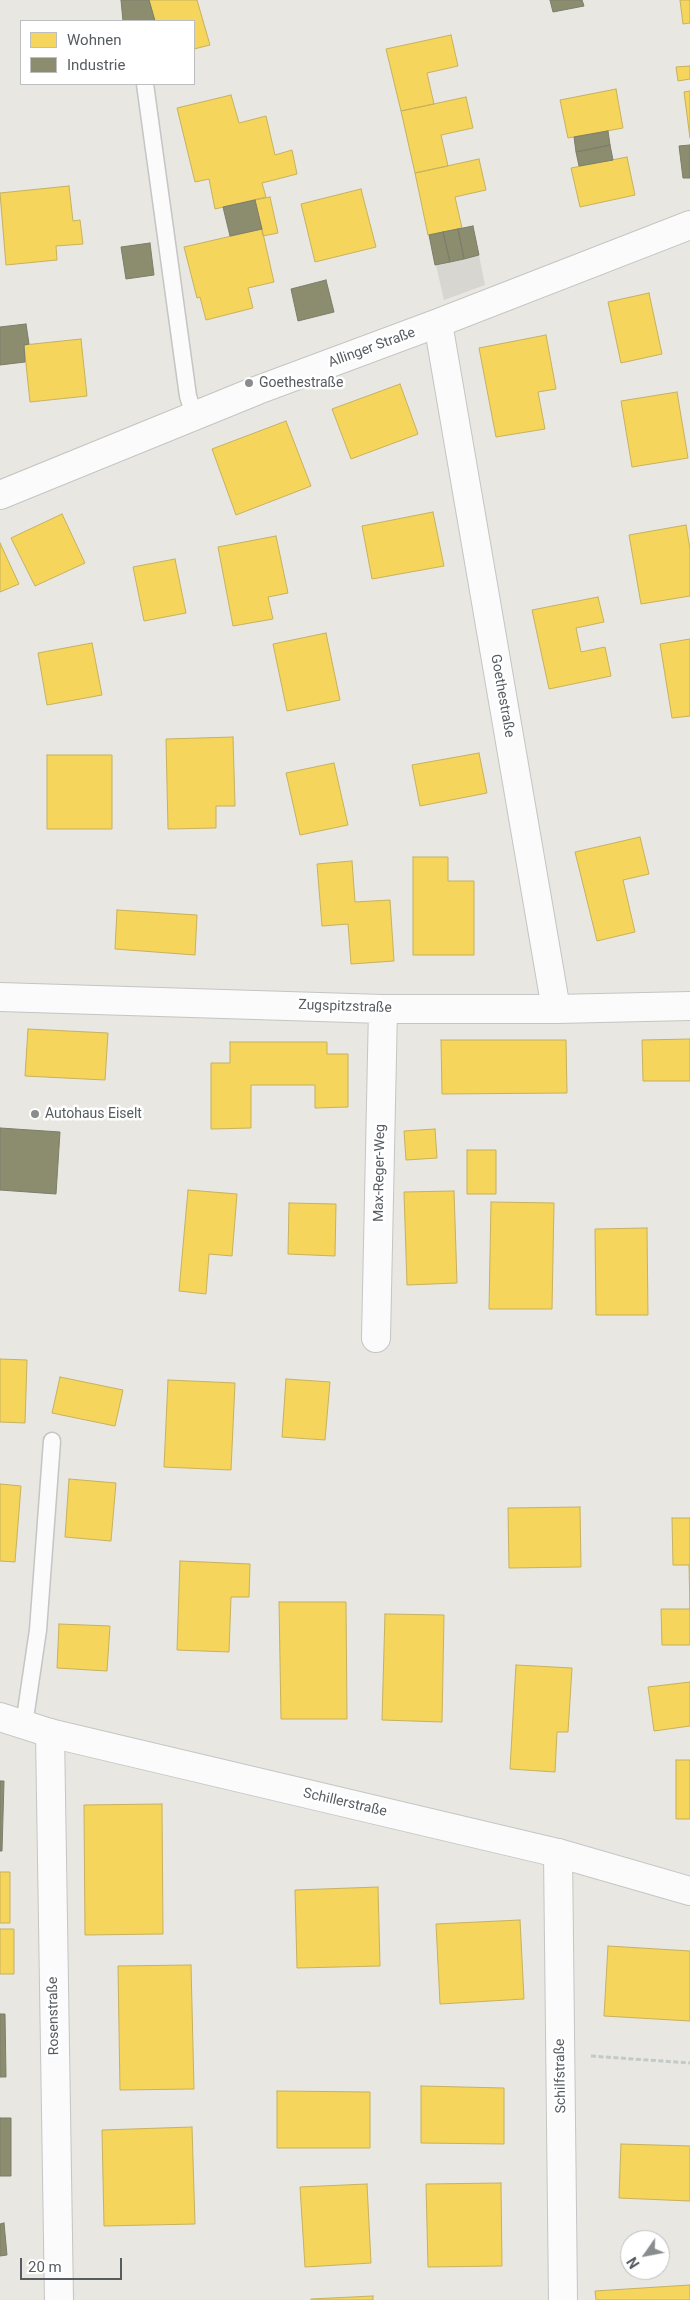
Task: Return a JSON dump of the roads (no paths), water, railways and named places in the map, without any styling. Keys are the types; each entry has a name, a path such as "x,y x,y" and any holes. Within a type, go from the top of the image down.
{"street":[{"name":"Allinger Straße","path":"0,496 194,415 438,323 690,224"},
{"name":"Goethestraße","path":"438,323 556,1009"},
{"name":"Zugspitzstraße","path":"0,997 383,1009 556,1009 690,1006"},
{"name":"Max-Reger-Weg","path":"376,1338 383,1009"},
{"name":"Schillerstraße","path":"12,1721 50,1733 558,1853 690,1891"},
{"name":"Rosenstraße","path":"50,1733 59,2300"},
{"name":"Schilfstraße","path":"558,1853 563,2300"}],"lane":[{"path":"144,85 188,396 194,415"},
{"path":"12,1721 38,1630 52,1440"}],"place":[{"name":"Goethestraße","path":"249,383"},
{"name":"Autohaus Eiselt","path":"35,1114"}]}
